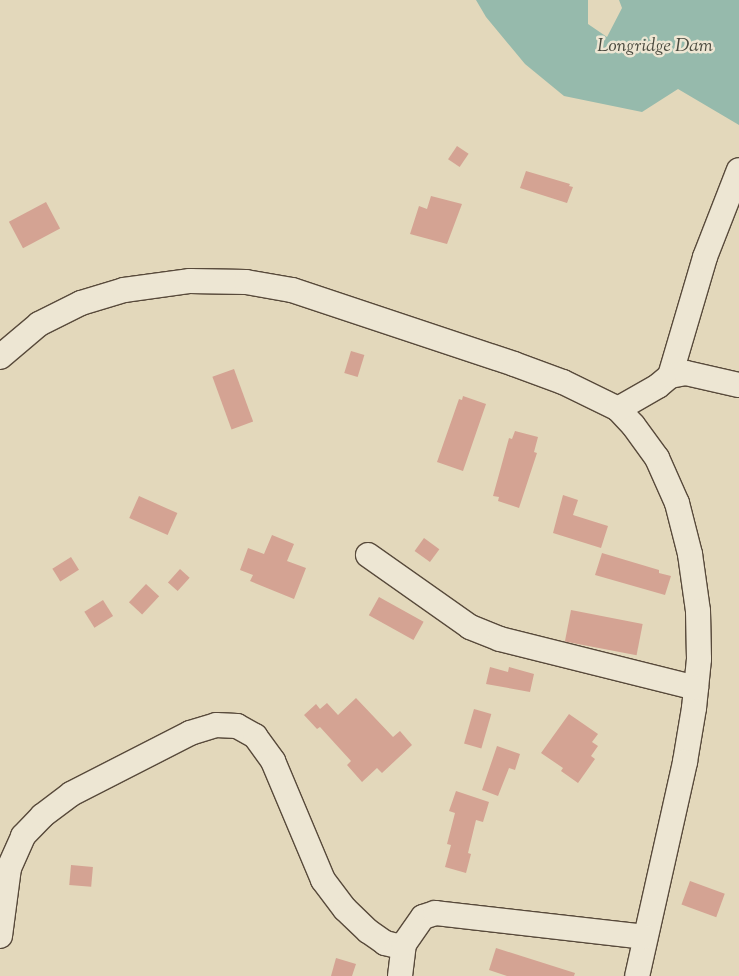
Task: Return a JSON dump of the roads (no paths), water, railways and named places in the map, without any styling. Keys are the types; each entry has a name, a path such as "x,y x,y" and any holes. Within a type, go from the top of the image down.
{"street":[{"path":"670,376 705,257 739,170"},
{"path":"0,357 39,324 82,303 115,293 190,281 246,282 292,290 514,364 563,382 618,409 633,425 657,458 677,503 690,554 698,611 699,659 685,762 637,976"},
{"path":"618,409 658,386 670,376 686,373 739,385"},
{"path":"368,555 470,627 500,639 696,688"},
{"path":"0,936 9,868 23,836 42,816 71,794 190,733 216,725 236,726 255,736 273,761 323,880 345,909 368,931 385,943 397,946 404,944"},
{"path":"400,976 404,944 423,917 435,913 645,937"}],"water":[{"name":"Longridge Dam","path":"476,0 588,0 588,24 607,37 622,8 619,0 739,0 739,125 678,89 642,112 564,96 525,64 486,17"}]}
